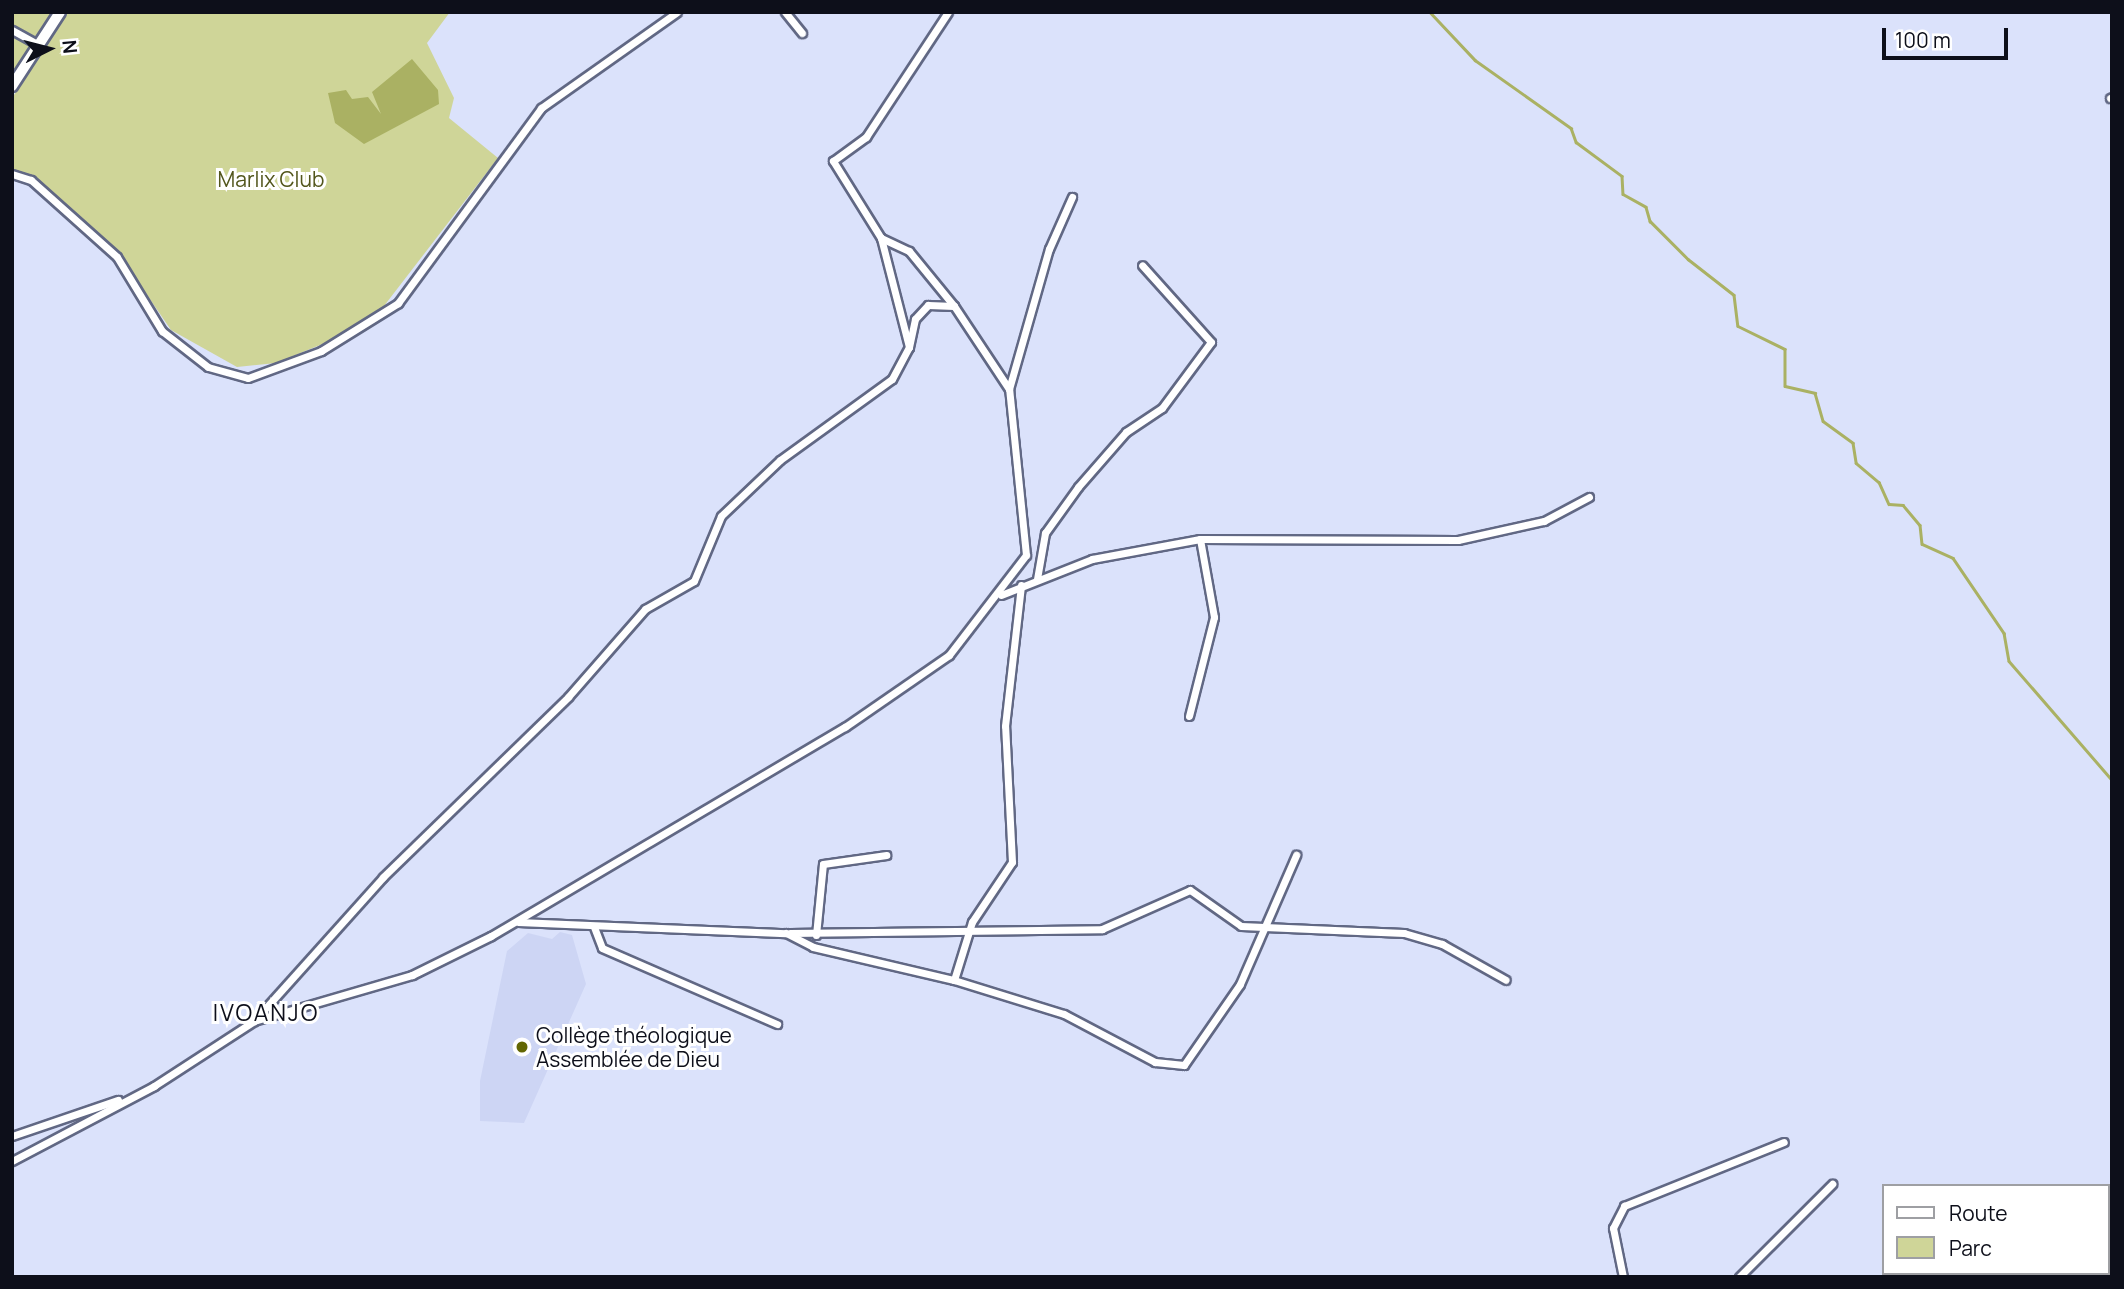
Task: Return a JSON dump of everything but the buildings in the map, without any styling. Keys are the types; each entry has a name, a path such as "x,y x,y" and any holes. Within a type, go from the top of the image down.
{"main road":[{"path":"12,86 60,12"}],"street":[{"path":"12,174 31,180 117,257 162,331 208,367 248,377 321,351 398,303 541,108 677,12"},
{"path":"785,12 802,33"},
{"path":"909,347 881,239 833,161 866,137 948,12"},
{"path":"12,30 39,45"},
{"path":"12,1161 139,1093 254,1021 412,975 518,922 845,727 949,654 997,597 1026,555 1009,389 1049,249 1072,197"},
{"path":"881,239 909,251 954,306 1009,389"},
{"path":"1037,579 1045,533 1078,487 1126,432 1162,408 1211,342 1142,265"},
{"path":"254,1021 383,877 568,697 645,610 694,581 721,516 780,460 892,379 909,347 915,319 928,305 954,306"},
{"path":"997,597 1021,585 1092,559 1200,539 1458,540 1544,521 1589,497"},
{"path":"1189,716 1214,617 1200,539"},
{"path":"954,979 972,928 1012,862 1005,726 1021,585"},
{"path":"816,935 823,864 886,855"},
{"path":"786,933 813,947 954,979 1064,1014 1156,1062 1184,1065 1240,984 1269,927 1296,855"},
{"path":"518,922 594,928 816,935 972,928 1102,929 1191,890 1241,926 1404,933 1442,944 1506,981"},
{"path":"594,928 602,948 777,1024"},
{"path":"12,1136 139,1093"},
{"path":"1623,1277 1612,1228 1624,1206 1784,1142"},
{"path":"1739,1277 1832,1184"}],"shaded area":[{"path":"412,59 438,90 439,104 364,144 335,123 328,93 346,90 352,99 368,97 381,114 372,92"},
{"name":"Collège théologique Assemblée de Dieu","path":"560,932 572,935 586,984 524,1123 480,1121 480,1081 507,951 528,933 552,939"}],"green space":[{"path":"12,12 60,12 12,86"},
{"name":"Marlix Club","path":"68,12 450,12 427,43 454,98 449,118 498,158 384,306 325,343 276,363 237,367 171,330 121,257 43,187 12,170 12,98"}],"waterway":[{"path":"1430,12 1475,60 1571,128 1576,142 1622,176 1623,194 1646,207 1650,221 1688,259 1734,295 1738,326 1785,349 1785,386 1815,393 1823,421 1853,443 1856,463 1879,482 1889,504 1903,505 1920,525 1922,544 1953,558 2004,633 2009,661 2112,780"}],"place":[{"name":"Collège théologique Assemblée de Dieu","path":"522,1047"}],"district":[{"name":"IVOANJO","path":"266,1012"}]}
